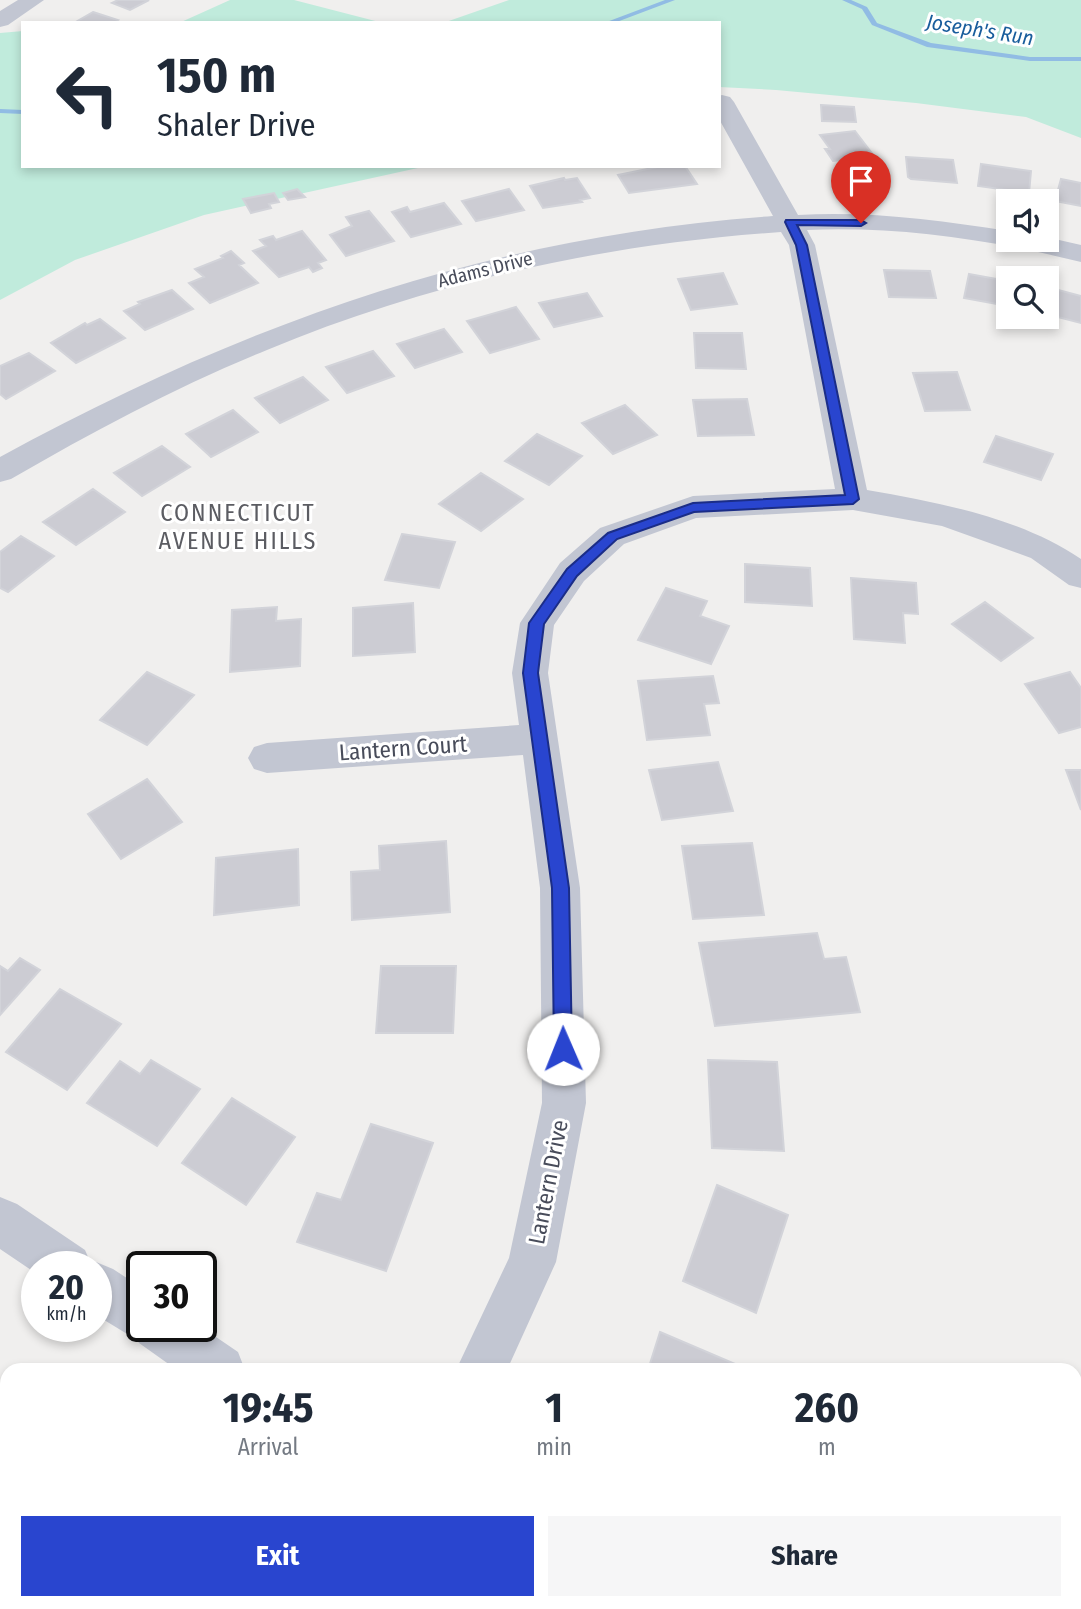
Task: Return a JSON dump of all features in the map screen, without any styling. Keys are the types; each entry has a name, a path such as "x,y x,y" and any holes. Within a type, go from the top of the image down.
{"street":[{"path":"0,20 27,1"},
{"path":"722,102 802,245 853,499"},
{"name":"Adams Drive","path":"0,471 120,404 276,335 392,293 533,256 657,234 790,222 907,224 996,237"},
{"name":"Adams Drive","path":"1059,247 1081,254"},
{"name":"Lantern Drive","path":"484,1363 533,1262 564,1103 560,888 530,673 537,623 572,572 612,536 693,507 853,499 947,515 1043,550 1081,576"},
{"name":"Lantern Court","path":"267,758 538,738"},
{"path":"0,1221 44,1251"},
{"path":"179,1342 210,1363"}],"green space":[{"path":"230,0 294,0 375,21 183,21"},
{"path":"509,0 1081,0 1081,138 1026,117 916,103 721,87 721,21 449,21"},
{"path":"21,31 21,168 418,168 204,215 75,260 0,300 0,33"}],"building":[{"path":"118,0 149,0 130,10 112,3"},
{"path":"93,12 118,20 117,21 77,21"},
{"path":"821,105 854,107 856,122 822,121"},
{"path":"855,131 874,156 833,161 825,149 830,149 820,135"},
{"path":"906,157 953,160 957,183 911,179 908,177"},
{"path":"981,164 1031,171 1029,189 978,186"},
{"path":"652,168 686,168 697,184 629,193 618,175"},
{"path":"564,178 577,178 590,198 580,200 582,202 543,208 530,186"},
{"path":"1061,179 1081,183 1081,206 1059,202"},
{"path":"297,189 305,197 288,200 283,193"},
{"path":"509,189 524,210 476,221 462,201"},
{"path":"274,193 279,202 269,204 271,208 251,213 243,199"},
{"path":"444,203 461,224 411,237 392,212 407,207 410,212"},
{"path":"369,211 394,241 346,256 330,235 352,226 346,217"},
{"path":"302,231 326,260 318,263 322,268 313,272 309,267 279,277 253,251 266,246 260,240 273,236 276,240"},
{"path":"231,251 244,263 239,265 258,283 210,303 189,283 204,277 195,269 223,258 221,256"},
{"path":"884,270 930,271 936,298 889,297"},
{"path":"723,273 737,304 691,310 678,279"},
{"path":"969,274 996,279 996,304 964,298"},
{"path":"172,290 193,309 145,330 124,311 140,304 138,302"},
{"path":"1059,290 1081,296 1081,323 1059,317"},
{"path":"587,293 602,316 554,327 539,303"},
{"path":"516,307 539,339 490,353 467,321"},
{"path":"100,319 125,338 76,363 51,343 85,323 87,325"},
{"path":"444,329 462,352 415,368 397,344"},
{"path":"694,333 742,333 746,369 696,368"},
{"path":"373,351 394,376 347,393 326,367"},
{"path":"29,353 55,371 6,399 0,394 0,366"},
{"path":"957,372 970,410 925,411 913,373"},
{"path":"303,377 328,400 280,423 255,398"},
{"path":"747,399 754,435 698,436 693,400"},
{"path":"625,405 657,435 613,454 582,423"},
{"path":"233,410 258,432 211,457 186,434"},
{"path":"537,434 582,456 549,485 505,461"},
{"path":"996,436 1053,454 1041,480 984,462"},
{"path":"162,446 190,467 142,496 114,473"},
{"path":"481,473 523,499 481,531 439,504"},
{"path":"93,489 125,512 76,545 43,522"},
{"path":"402,534 455,542 439,588 385,580"},
{"path":"21,536 54,556 8,592 0,588 0,552"},
{"path":"745,564 810,568 812,606 745,602"},
{"path":"851,578 916,583 918,614 903,613 905,643 854,639"},
{"path":"666,588 707,601 700,616 729,626 711,664 638,640"},
{"path":"985,602 1033,638 1001,661 952,624"},
{"path":"413,603 415,652 353,656 353,608"},
{"path":"277,607 276,621 301,619 300,666 230,672 232,610"},
{"path":"147,672 194,695 147,745 100,720"},
{"path":"1070,672 1081,688 1081,727 1059,733 1025,684"},
{"path":"713,676 719,703 704,704 710,735 647,740 638,681"},
{"path":"718,762 733,811 662,820 649,770"},
{"path":"1066,770 1081,770 1081,810"},
{"path":"147,779 182,822 121,859 88,814"},
{"path":"446,841 450,912 352,920 351,872 380,870 379,846"},
{"path":"752,843 764,915 693,919 682,846"},
{"path":"298,849 299,905 214,915 216,858"},
{"path":"817,933 824,959 846,957 860,1012 715,1026 699,943"},
{"path":"20,958 40,970 0,1015 0,966 8,971"},
{"path":"381,966 456,966 453,1033 376,1033"},
{"path":"60,989 121,1024 67,1090 6,1052"},
{"path":"151,1060 200,1089 157,1146 87,1103 120,1061 140,1074"},
{"path":"708,1060 777,1062 784,1151 712,1148"},
{"path":"232,1098 295,1137 246,1205 182,1163"},
{"path":"371,1124 433,1143 386,1271 297,1242 317,1193 341,1200"},
{"path":"717,1185 788,1215 756,1313 683,1281"},
{"path":"660,1332 733,1363 650,1363"}],"waterway":[{"name":"Joseph's Run","path":"613,21 672,0"},
{"name":"Joseph's Run","path":"845,0 865,8 874,24 930,45 1030,59 1081,59"},
{"name":"Joseph's Run","path":"0,111 21,112"}],"district":[{"name":"CONNECTICUT AVENUE HILLS","path":"238,527"}],"route":[{"path":"563,1049 560,888 530,673 537,623 572,572 612,536 693,507 853,499 802,245 790,222 861,223"}]}
